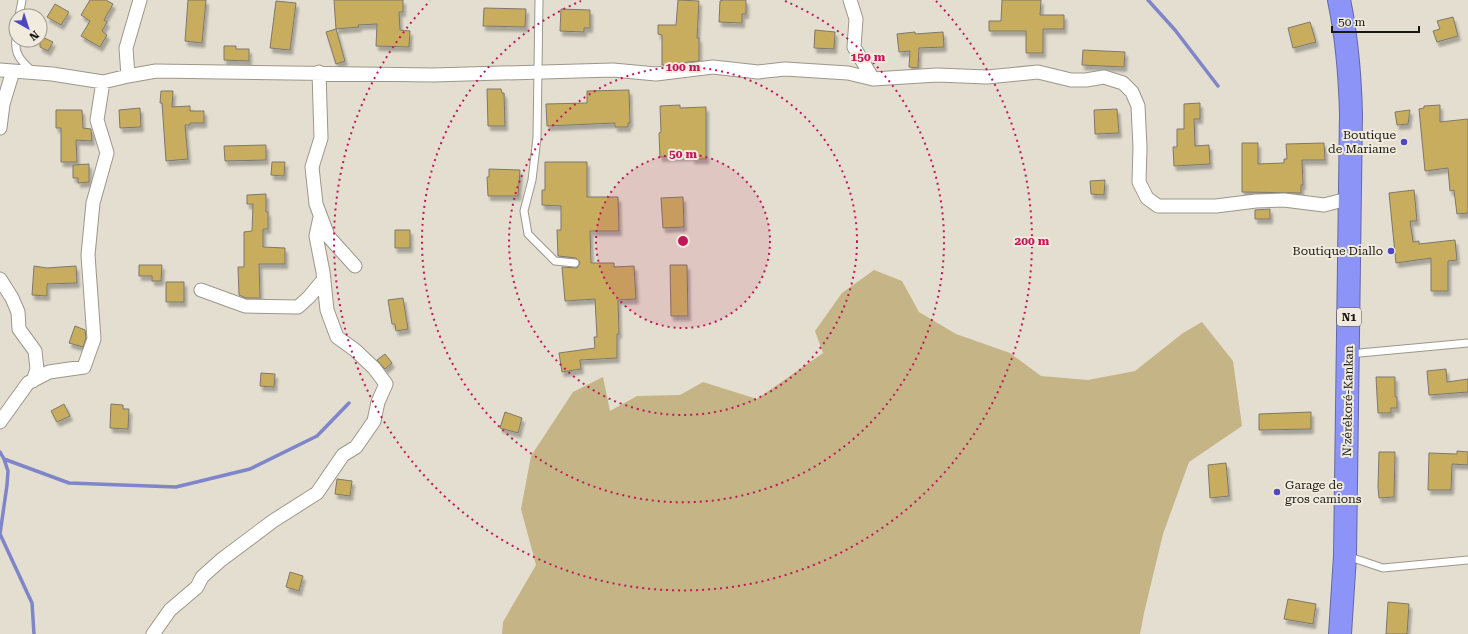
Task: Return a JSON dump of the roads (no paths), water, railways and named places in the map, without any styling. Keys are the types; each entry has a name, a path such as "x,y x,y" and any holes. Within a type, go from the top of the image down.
{"highway":[{"name":"N'zérékoré-Kankan","path":"1338,0 1344,25 1349,62 1351,114 1349,354 1345,556 1340,634"}],"street":[{"path":"128,76 126,48 140,0"},
{"path":"850,0 856,19 854,47 873,79"},
{"path":"0,128 6,71 103,82 156,71 319,72 433,75 613,70 656,74 713,67 758,72 785,69 848,73 873,79 937,75 987,77 1038,72 1072,80 1086,80 1104,77 1123,83 1132,92 1138,106 1140,147 1139,182 1147,198 1158,206 1216,206 1256,201 1284,200 1324,205 1351,198"},
{"path":"319,72 321,138 312,167 316,204 328,236 355,266"},
{"path":"0,422 28,384 49,372 84,367 94,339 88,255 93,202 107,153 97,120 103,82"},
{"path":"153,634 170,610 197,587 202,577 221,560 273,521 317,493 343,455 356,447 374,421 378,402 386,384 374,368 355,350 337,338 327,310 324,279 316,236 320,216"},
{"path":"0,279 12,298 18,312 19,329 35,351 37,369 33,381"},
{"path":"201,290 245,306 298,307 310,297 324,279"}],"lane":[{"path":"539,0 536,138 532,180 524,210 528,234 555,261 575,263"},
{"path":"16,48 19,59 33,73"},
{"path":"1349,354 1468,343"},
{"path":"1345,556 1383,568 1468,560"}],"waterway":[{"path":"1148,0 1175,30 1218,86"},
{"path":"0,452 4,459 69,483 176,487 250,469 317,436 349,403"},
{"path":"4,459 8,471 0,534 32,603 34,634"}],"place":[{"name":"Boutique de Mariame","path":"1404,142"},
{"name":"Boutique Diallo","path":"1391,251"},
{"name":"Garage de gros camions","path":"1277,492"}]}
